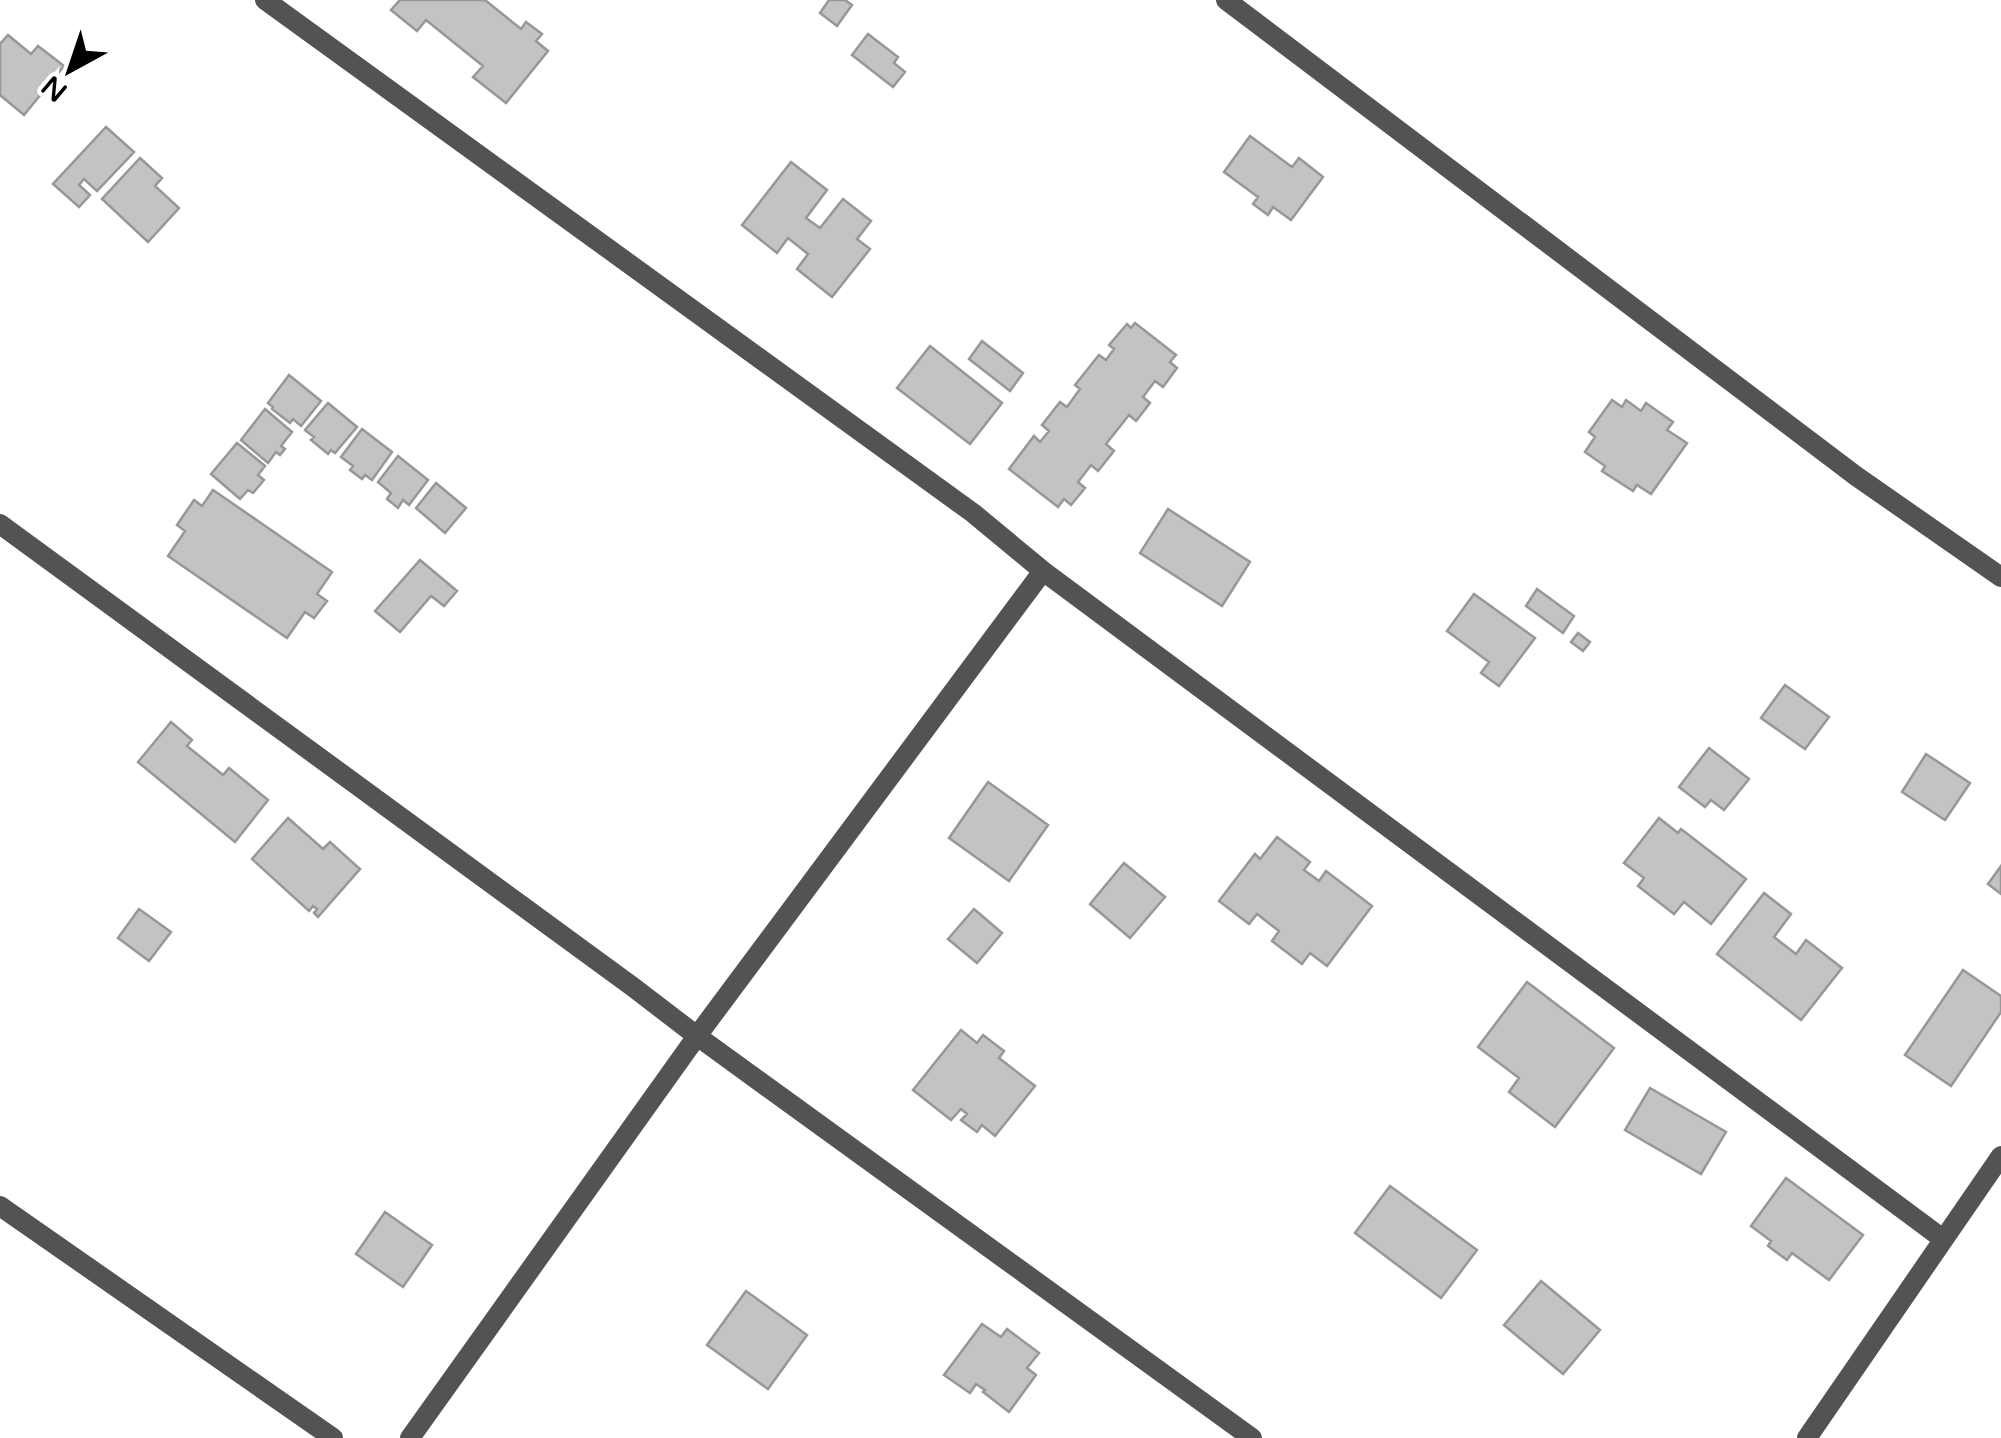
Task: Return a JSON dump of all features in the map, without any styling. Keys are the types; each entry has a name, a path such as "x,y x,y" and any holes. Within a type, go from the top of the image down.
{"street":[{"path":"264,0 973,513 1042,572 1944,1239"},
{"path":"1226,0 1856,476 2001,577"},
{"path":"0,524 1252,1438"},
{"path":"410,1438 697,1036 1042,572"},
{"path":"1808,1438 2001,1156"},
{"path":"0,1206 332,1438"}],"building":[{"path":"400,0 485,0 521,29 526,22 542,34 536,41 548,51 506,103 473,77 483,66 426,20 417,31 391,10"},
{"path":"829,0 845,0 852,5 837,26 820,13"},
{"path":"868,34 898,57 894,63 905,72 893,87 852,55"},
{"path":"8,35 31,54 38,46 64,66 24,115 0,95 0,44"},
{"path":"106,127 134,152 97,191 84,179 79,185 90,195 79,207 53,184"},
{"path":"1250,136 1292,167 1299,158 1323,177 1291,220 1273,207 1268,215 1253,204 1258,197 1224,172"},
{"path":"140,158 162,178 155,186 179,208 148,242 102,199"},
{"path":"791,162 827,190 806,218 820,228 843,199 871,221 857,239 870,249 832,297 797,269 808,254 788,238 777,253 742,225"},
{"path":"1135,323 1176,355 1170,362 1177,368 1163,387 1155,381 1143,397 1150,403 1136,421 1129,415 1106,444 1114,451 1098,471 1091,465 1078,482 1085,488 1071,505 1064,499 1058,507 1009,469 1034,436 1040,442 1049,431 1042,425 1060,402 1067,407 1080,389 1075,385 1099,355 1106,360 1114,349 1109,345 1127,324 1131,328"},
{"path":"982,341 1023,373 1010,391 969,359"},
{"path":"930,346 1002,403 970,444 897,388"},
{"path":"289,375 321,401 301,426 293,419 290,423 268,403"},
{"path":"1612,400 1622,407 1626,400 1641,411 1646,403 1673,422 1667,430 1687,443 1651,494 1637,485 1633,491 1602,471 1605,466 1585,452 1595,437 1589,432"},
{"path":"328,403 357,427 335,453 331,450 328,454 305,430"},
{"path":"265,409 292,432 281,446 285,449 280,455 276,452 268,463 241,440"},
{"path":"362,429 392,452 372,480 365,475 362,479 341,457"},
{"path":"237,443 265,466 258,475 264,480 253,493 248,490 240,499 211,474"},
{"path":"398,456 428,480 409,505 403,500 398,508 387,499 391,493 378,482"},
{"path":"436,483 466,508 445,533 416,508"},
{"path":"213,490 332,572 317,594 327,601 314,618 305,612 287,638 168,556 185,531 177,525 194,500 202,506"},
{"path":"1168,509 1250,562 1222,606 1140,553"},
{"path":"420,560 457,591 444,606 431,596 400,632 375,611"},
{"path":"1537,589 1574,616 1563,633 1526,606"},
{"path":"1474,594 1535,638 1499,686 1481,673 1489,662 1447,631"},
{"path":"1578,633 1590,642 1583,651 1571,642"},
{"path":"1785,685 1829,717 1805,749 1761,718"},
{"path":"171,722 192,740 187,746 223,775 229,768 268,800 235,842 138,762"},
{"path":"1709,748 1749,779 1724,810 1711,800 1705,807 1679,787"},
{"path":"1926,754 1970,783 1945,820 1902,792"},
{"path":"988,782 1048,825 1009,881 949,838"},
{"path":"288,818 323,849 330,842 360,869 318,917 314,913 317,909 313,906 309,911 252,859"},
{"path":"1659,818 1678,833 1681,829 1746,879 1711,924 1684,902 1674,914 1638,886 1644,878 1624,863"},
{"path":"1277,837 1310,862 1304,870 1319,881 1326,871 1372,906 1327,966 1310,953 1302,964 1272,941 1279,931 1257,914 1249,924 1219,901 1255,854 1260,859"},
{"path":"1124,863 1165,897 1130,938 1090,904"},
{"path":"2001,866 2001,894 1988,884"},
{"path":"1764,893 1791,914 1774,937 1796,954 1806,940 1842,968 1801,1020 1717,954"},
{"path":"139,909 171,932 149,961 118,938"},
{"path":"974,909 1002,933 977,963 948,939"},
{"path":"1963,970 2001,996 2001,1012 1951,1086 1905,1055"},
{"path":"1527,982 1614,1048 1555,1127 1509,1092 1519,1078 1478,1047"},
{"path":"961,1030 977,1043 983,1035 1004,1051 999,1058 1035,1086 995,1136 982,1125 977,1132 961,1120 967,1114 961,1109 951,1120 913,1090"},
{"path":"1650,1088 1726,1132 1701,1174 1625,1130"},
{"path":"1786,1178 1863,1235 1829,1280 1792,1253 1787,1260 1751,1226"},
{"path":"1390,1186 1477,1250 1441,1298 1355,1233"},
{"path":"385,1212 432,1245 403,1287 356,1254"},
{"path":"1541,1281 1600,1330 1563,1374 1504,1325"},
{"path":"746,1291 807,1335 768,1389 707,1345"},
{"path":"982,1324 1001,1337 1007,1329 1039,1353 1027,1368 1036,1375 1009,1412 976,1384 970,1393 944,1375"}]}
